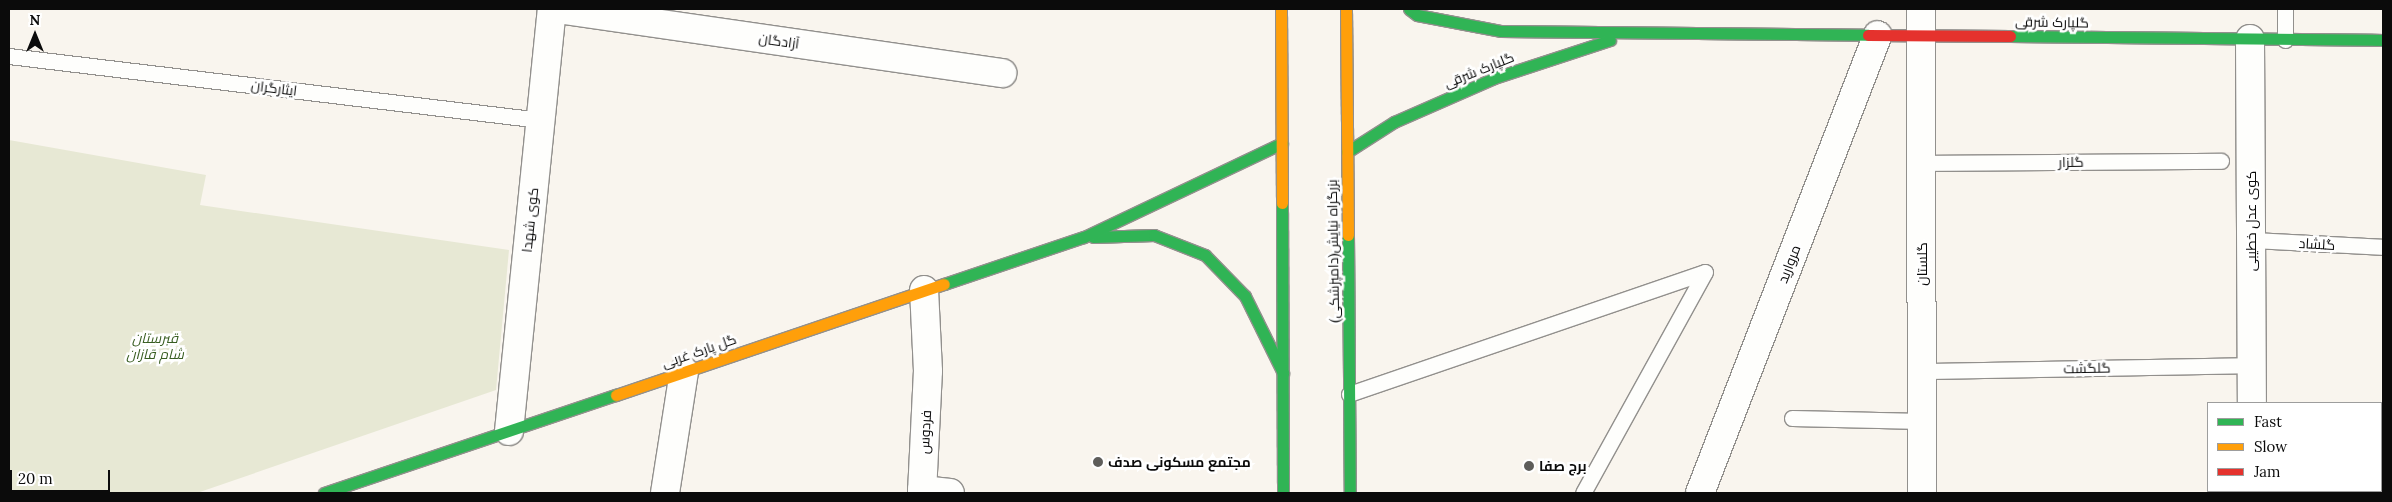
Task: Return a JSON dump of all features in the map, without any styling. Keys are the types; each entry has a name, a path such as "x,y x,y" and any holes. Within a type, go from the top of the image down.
{"main road":[{"path":"1281,9 1283,493"},
{"name":"بزرگراه نیایش(دامپزشکی)","path":"1346,9 1350,493"},
{"name":"گلپارک شرقی","path":"1409,9 1416,15 1502,31 1878,35 1921,22 2250,39 2383,40"},
{"name":"گلپارک شرقی","path":"1347,152 1394,122 1494,78 1630,33"},
{"path":"1084,237 1282,143"},
{"path":"1084,237 1154,235 1205,255 1245,296 1283,373"},
{"name":"گل پارک غربی","path":"324,493 1084,237"}],"street":[{"name":"کوی شهدا","path":"508,431 552,9"},
{"name":"آزادگان","path":"557,9 1002,73"},
{"name":"گلستان","path":"1921,22 1922,493"},
{"name":"مروارید","path":"1700,493 1878,35"},
{"name":"کوی عدل خطیبی","path":"2250,39 2252,402"},
{"name":"فردوس","path":"922,492 928,372 924,290"},
{"path":"665,493 684,372"},
{"path":"922,492 950,493"}],"lane":[{"path":"2285,9 2285,40"},
{"name":"ایثارگران","path":"9,56 540,120"},
{"name":"گلزار","path":"1921,163 2221,160"},
{"name":"گلشاد","path":"2251,240 2383,248"},
{"path":"1349,394 1705,272 1583,493"},
{"name":"گلگشت","path":"1922,371 2252,365"},
{"path":"1792,418 1922,421"}],"green space":[{"name":"قبرستان شام قازان","path":"9,140 206,175 200,205 509,250 496,390 197,493 9,493"}],"traffic: fast":[{"path":"1409,9 1417,15 1501,31 1868,35"},
{"path":"2010,36 2383,40"},
{"path":"1347,152 1394,122 1494,78 1610,40"},
{"path":"944,284 1084,237 1282,143"},
{"path":"1282,203 1283,493"},
{"path":"1093,237 1154,235 1205,255 1245,296 1283,373"},
{"path":"1348,235 1350,493"},
{"path":"324,493 616,395"}],"traffic: slow":[{"path":"1281,9 1282,203"},
{"path":"1346,9 1348,235"},
{"path":"616,395 944,284"}],"traffic: jam":[{"path":"1868,35 2010,36"}],"place":[{"name":"مجتمع مسکونی صدف","path":"1098,462"},
{"name":"برج صفا","path":"1529,466"}]}
